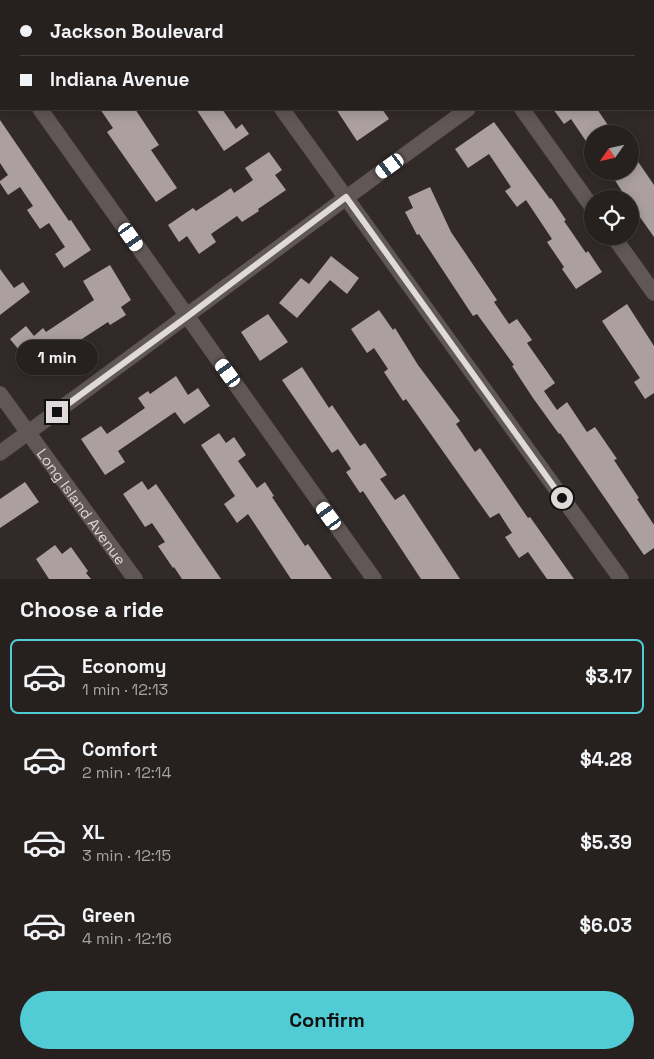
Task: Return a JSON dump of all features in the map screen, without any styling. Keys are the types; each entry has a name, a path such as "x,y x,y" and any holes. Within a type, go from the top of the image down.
{"street":[{"path":"41,110 374,579"},
{"path":"283,110 621,579"},
{"path":"0,453 467,110"},
{"path":"523,110 584,196"},
{"path":"619,245 654,293"},
{"name":"Long Island Avenue","path":"0,394 135,579"}],"building":[{"path":"101,110 136,110 159,145 151,150 177,188 156,202 107,132 113,128"},
{"path":"197,110 223,110 236,129 242,124 249,134 224,151"},
{"path":"337,110 383,110 389,119 357,141"},
{"path":"554,110 598,110 608,125 584,125 584,138 571,119 564,124"},
{"path":"0,120 91,250 64,268 55,254 65,247 49,223 40,229 27,210 33,206 20,187 8,195 0,183 8,175 0,163"},
{"path":"494,122 551,198 586,253 588,251 602,272 576,289 547,242 552,239 526,200 517,207 505,191 511,187 489,154 468,168 455,149"},
{"path":"269,152 282,170 275,175 286,190 242,222 237,216 211,234 216,242 199,254 187,236 179,242 168,225 193,208 196,211 231,188 234,193 253,180 245,168"},
{"path":"639,163 654,185 654,237 639,216 639,190 621,190 615,180 639,180"},
{"path":"430,187 451,232 497,300 494,302 509,324 517,319 532,340 527,343 555,383 544,391 557,410 567,402 587,432 595,427 617,459 614,460 654,525 654,548 644,555 560,433 533,398 512,366 514,365 477,314 473,316 419,234 417,235 405,212 413,208 408,197"},
{"path":"331,256 359,278 347,294 330,280 297,318 279,303 301,278 309,284"},
{"path":"110,265 131,300 121,307 126,315 110,325 108,322 68,348 67,346 36,371 10,339 26,326 34,336 43,328 46,332 94,300 83,281"},
{"path":"0,269 14,288 23,282 30,292 0,315"},
{"path":"627,304 654,346 654,393 645,399 634,382 640,378 602,321"},
{"path":"379,310 393,330 395,328 418,365 460,421 456,424 475,452 480,448 528,518 530,517 574,579 547,579 528,552 519,558 505,537 512,533 499,513 490,518 406,399 403,401 384,372 388,369 374,348 367,353 351,329"},
{"path":"268,314 288,342 260,361 241,332"},
{"path":"302,367 329,408 332,405 360,446 365,443 387,475 380,479 395,500 404,494 460,579 421,579 363,491 360,493 346,472 351,469 338,449 332,453 282,380"},
{"path":"176,376 188,395 198,388 210,406 184,424 175,412 118,451 125,462 105,475 81,439 101,426 107,434 145,408 138,398 148,391 150,394"},
{"path":"219,433 226,443 234,437 246,455 238,461 257,488 265,482 274,496 272,497 305,546 308,544 332,579 291,579 248,514 237,523 224,504 235,496 201,445"},
{"path":"142,481 148,490 156,484 221,579 182,579 173,568 158,546 165,542 152,523 145,527 123,494"},
{"path":"25,482 39,502 0,528 0,499"},
{"path":"55,545 62,554 71,547 88,571 86,573 91,579 49,579 36,559"}],"route":[{"path":"57,412 346,197 562,498"}]}
